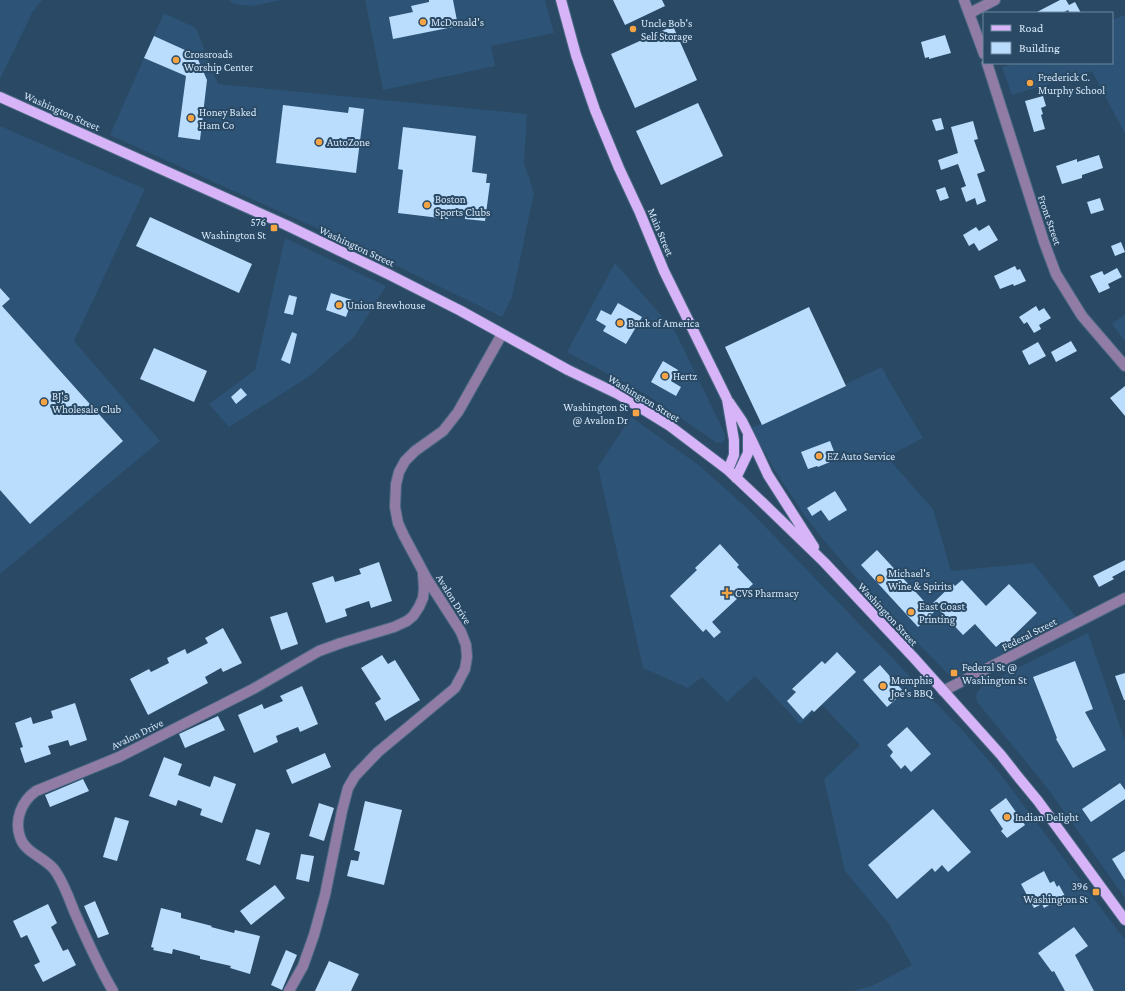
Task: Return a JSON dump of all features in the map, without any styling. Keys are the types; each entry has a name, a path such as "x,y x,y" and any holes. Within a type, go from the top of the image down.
{"main road":[{"name":"Main Street","path":"561,0 576,55 595,110 619,168 640,213 664,271 727,399 734,447 734,455 728,470"},
{"name":"Washington Street","path":"0,97 286,226 395,277 568,370 618,394 654,415 728,470 824,562 1001,755 1038,801 1125,920"},
{"path":"727,399 747,432 768,475 791,514 824,562"},
{"path":"736,478 748,453 747,432"}],"street":[{"path":"964,0 983,51"},
{"path":"970,13 995,0"},
{"name":"Front Street","path":"987,64 1042,236 1056,274 1082,316 1125,366"},
{"name":"Avalon Drive","path":"290,991 303,966 314,935 325,894 348,788 355,776 378,752 455,688 465,669 467,657 466,645 461,632 442,604 398,523 395,497 396,484 399,472 405,461 415,451 432,440 451,423 502,334"},
{"name":"Avalon Drive","path":"113,991 60,878 52,866 27,848 23,843 18,829 18,818 24,802 36,791 119,757 253,688 319,651 341,642 407,621 413,616 423,598 424,589 422,568"},
{"name":"Federal Street","path":"943,691 1125,598"}],"shaded area":[{"path":"0,0 42,0 32,13 0,79"},
{"path":"228,0 281,0 253,6 234,4"},
{"path":"365,0 545,0 554,33 491,46 495,66 383,90"},
{"path":"164,13 196,28 218,84 527,114 524,163 534,193 512,297 502,317 356,246 110,135"},
{"name":"Frederick C. Murphy School","path":"1125,15 1125,134 1092,71 1012,95 1002,67 1012,64 1113,64 1113,20"},
{"path":"0,126 145,189 74,341 160,441 0,574"},
{"path":"285,238 386,286 355,336 310,376 229,427 209,404 255,370"},
{"path":"615,263 675,331 725,434 723,442 717,443 647,395 567,352"},
{"path":"1125,314 1125,339 1124,340 1112,324"},
{"path":"882,367 923,438 887,457 933,509 951,571 1033,563 1076,617 956,677 950,676 880,605 826,543 805,516 787,489 751,428"},
{"path":"631,417 700,466 749,510 965,733 1001,775 1125,940 1125,991 852,991 872,986 912,965 889,924 845,871 824,779 860,745 822,705 800,724 755,676 727,702 702,677 688,688 643,668 598,467"},
{"path":"1088,633 1125,741 1125,898 1048,789 978,703 976,698 977,692 983,685"}],"building":[{"name":"McDonald's","path":"429,0 453,0 458,26 393,39 389,17 413,12 411,6 429,2"},
{"path":"613,0 662,0 665,6 625,25"},
{"path":"1060,0 1066,0 1069,5 1075,2 1080,12 1069,12 1068,10 1064,12 1037,12"},
{"path":"673,26 697,80 635,108 611,54"},
{"path":"945,35 951,53 929,59 929,57 925,58 921,42"},
{"path":"154,36 196,55 207,80 200,140 178,137 186,76 144,58"},
{"path":"1043,96 1046,106 1041,108 1043,114 1041,115 1045,129 1034,132 1025,101"},
{"path":"698,103 723,156 661,185 636,131"},
{"name":"AutoZone","path":"283,105 348,113 349,107 364,109 356,173 276,163"},
{"path":"941,118 944,129 936,131 932,120"},
{"path":"973,121 978,139 974,140 985,171 977,174 986,201 977,205 975,198 966,202 961,188 966,186 958,164 941,170 938,160 958,153 951,127"},
{"path":"403,127 476,136 472,172 487,174 486,183 490,183 485,221 465,219 465,215 449,213 448,219 398,213 403,170 398,169"},
{"path":"1099,155 1103,168 1082,175 1082,178 1062,184 1056,166 1077,159 1077,162"},
{"path":"945,187 949,198 940,201 936,190"},
{"path":"1100,198 1104,210 1091,214 1087,202"},
{"path":"150,217 252,264 239,293 136,246"},
{"path":"989,225 998,240 979,251 974,243 969,246 963,235 976,227 979,231"},
{"path":"1121,242 1125,252 1115,256 1111,246"},
{"path":"1015,266 1017,270 1020,269 1026,281 1014,286 1013,284 1000,289 994,276"},
{"path":"1117,268 1122,277 1108,284 1110,288 1099,293 1090,276 1102,271 1104,275"},
{"name":"BJ's Wholesale Club","path":"0,288 10,299 2,306 123,441 30,524 0,490"},
{"name":"Union Brewhouse","path":"331,293 352,300 346,317 326,310"},
{"path":"289,295 297,297 293,315 284,313"},
{"name":"Bank of America","path":"618,303 642,317 626,344 603,331 606,326 596,320 601,310 611,315"},
{"path":"1036,306 1039,311 1044,308 1051,318 1039,325 1041,329 1034,333 1027,322 1024,324 1019,317"},
{"path":"809,307 846,386 762,425 725,347"},
{"path":"292,332 297,334 290,364 281,360"},
{"path":"1071,341 1077,351 1056,362 1051,352"},
{"path":"1038,342 1046,356 1029,365 1022,351"},
{"path":"154,348 207,371 194,402 140,379"},
{"name":"Hertz","path":"663,361 678,370 671,381 681,387 676,396 651,382"},
{"path":"1125,386 1125,416 1110,398"},
{"path":"241,388 247,395 236,404 231,397"},
{"name":"EZ Auto Service","path":"830,441 837,459 818,467 808,469 801,452"},
{"path":"835,491 847,510 829,521 821,510 812,516 807,508"},
{"name":"CVS Pharmacy","path":"720,544 739,565 737,567 753,584 712,622 721,632 714,638 706,629 703,632 670,596 697,570 695,568"},
{"path":"877,550 934,612 918,627 861,565"},
{"path":"1125,560 1125,570 1112,577 1114,579 1099,587 1093,576"},
{"path":"379,562 392,601 371,608 369,601 345,609 347,616 326,623 312,583 333,576 335,582 361,574 359,569"},
{"path":"962,580 986,606 1009,584 1037,613 1013,636 1014,638 1005,646 1002,642 996,647 975,624 963,635 933,603 953,584 955,586"},
{"path":"287,612 298,644 281,650 270,617"},
{"path":"223,628 242,663 223,672 221,668 205,677 208,683 148,715 130,679 149,669 151,672 169,663 167,658 185,649 187,654 208,643 205,638"},
{"path":"837,652 856,672 814,712 812,710 803,719 787,701 796,692 792,689 822,661 825,664"},
{"path":"382,655 388,664 395,660 420,700 385,721 375,703 381,699 361,668"},
{"path":"1075,661 1093,709 1085,712 1106,750 1073,768 1056,739 1057,738 1033,677"},
{"name":"Memphis Joe's BBQ","path":"880,665 904,692 887,707 863,680"},
{"path":"1125,673 1125,700 1124,700 1115,676"},
{"path":"302,686 318,724 300,732 298,727 276,736 278,742 254,753 238,715 262,704 264,709 283,701 280,696"},
{"path":"75,703 87,740 70,746 68,740 48,746 51,754 25,763 20,748 23,747 15,723 31,717 33,724 53,718 51,711"},
{"path":"218,716 225,730 185,748 179,734"},
{"path":"907,727 931,754 911,772 905,765 901,769 890,756 893,752 887,745"},
{"path":"325,753 331,767 292,784 286,770"},
{"path":"164,757 182,764 178,775 210,787 214,776 236,784 222,823 200,815 202,809 178,800 176,806 149,796"},
{"path":"83,779 89,791 50,807 45,795"},
{"path":"1120,783 1125,790 1125,799 1091,822 1082,809"},
{"name":"Indian Delight","path":"1006,798 1025,825 1007,838 1001,831 1003,829 990,810"},
{"path":"365,801 402,810 384,885 347,876 351,860 358,861 360,852 354,850"},
{"path":"319,803 334,808 324,841 309,836"},
{"path":"933,809 971,852 948,872 942,865 935,872 932,868 897,899 868,865"},
{"path":"115,817 129,821 117,861 103,857"},
{"path":"256,829 270,833 260,865 246,860"},
{"path":"1125,851 1125,880 1112,859"},
{"path":"301,854 314,856 309,882 296,879"},
{"path":"1044,871 1050,883 1054,881 1057,887 1059,885 1065,896 1044,908 1042,904 1034,908 1021,884"},
{"path":"275,885 285,898 251,925 240,911"},
{"path":"95,901 109,934 98,938 84,906"},
{"path":"48,904 57,923 51,927 63,951 68,949 76,965 43,982 34,965 40,962 27,935 21,938 13,921"},
{"path":"161,908 181,913 181,918 212,926 211,927 234,933 235,930 260,936 250,974 230,968 231,966 200,959 200,956 173,949 172,954 153,950 154,948 151,947"},
{"path":"1074,927 1088,946 1075,955 1094,991 1065,991 1054,971 1052,972 1038,953"},
{"path":"286,950 297,955 282,990 271,985"},
{"path":"329,961 359,974 351,991 315,991"}],"place":[{"name":"McDonald's","path":"423,22"},
{"name":"Uncle Bob's Self Storage","path":"633,29"},
{"name":"Crossroads Worship Center","path":"176,60"},
{"name":"Frederick C. Murphy School","path":"1030,83"},
{"name":"Honey Baked Ham Co","path":"191,118"},
{"name":"AutoZone","path":"319,142"},
{"name":"Boston Sports Clubs","path":"427,205"},
{"name":"576 Washington St","path":"274,228"},
{"name":"Union Brewhouse","path":"339,305"},
{"name":"Bank of America","path":"620,323"},
{"name":"Hertz","path":"665,376"},
{"name":"BJ's Wholesale Club","path":"44,402"},
{"name":"Washington St @ Avalon Dr","path":"636,413"},
{"name":"EZ Auto Service","path":"819,456"},
{"name":"Michael's Wine & Spirits","path":"880,579"},
{"name":"CVS Pharmacy","path":"727,593"},
{"name":"East Coast Printing","path":"911,612"},
{"name":"Federal St @ Washington St","path":"954,673"},
{"name":"Memphis Joe's BBQ","path":"883,686"},
{"name":"Indian Delight","path":"1007,817"},
{"name":"396 Washington St","path":"1096,892"}]}
